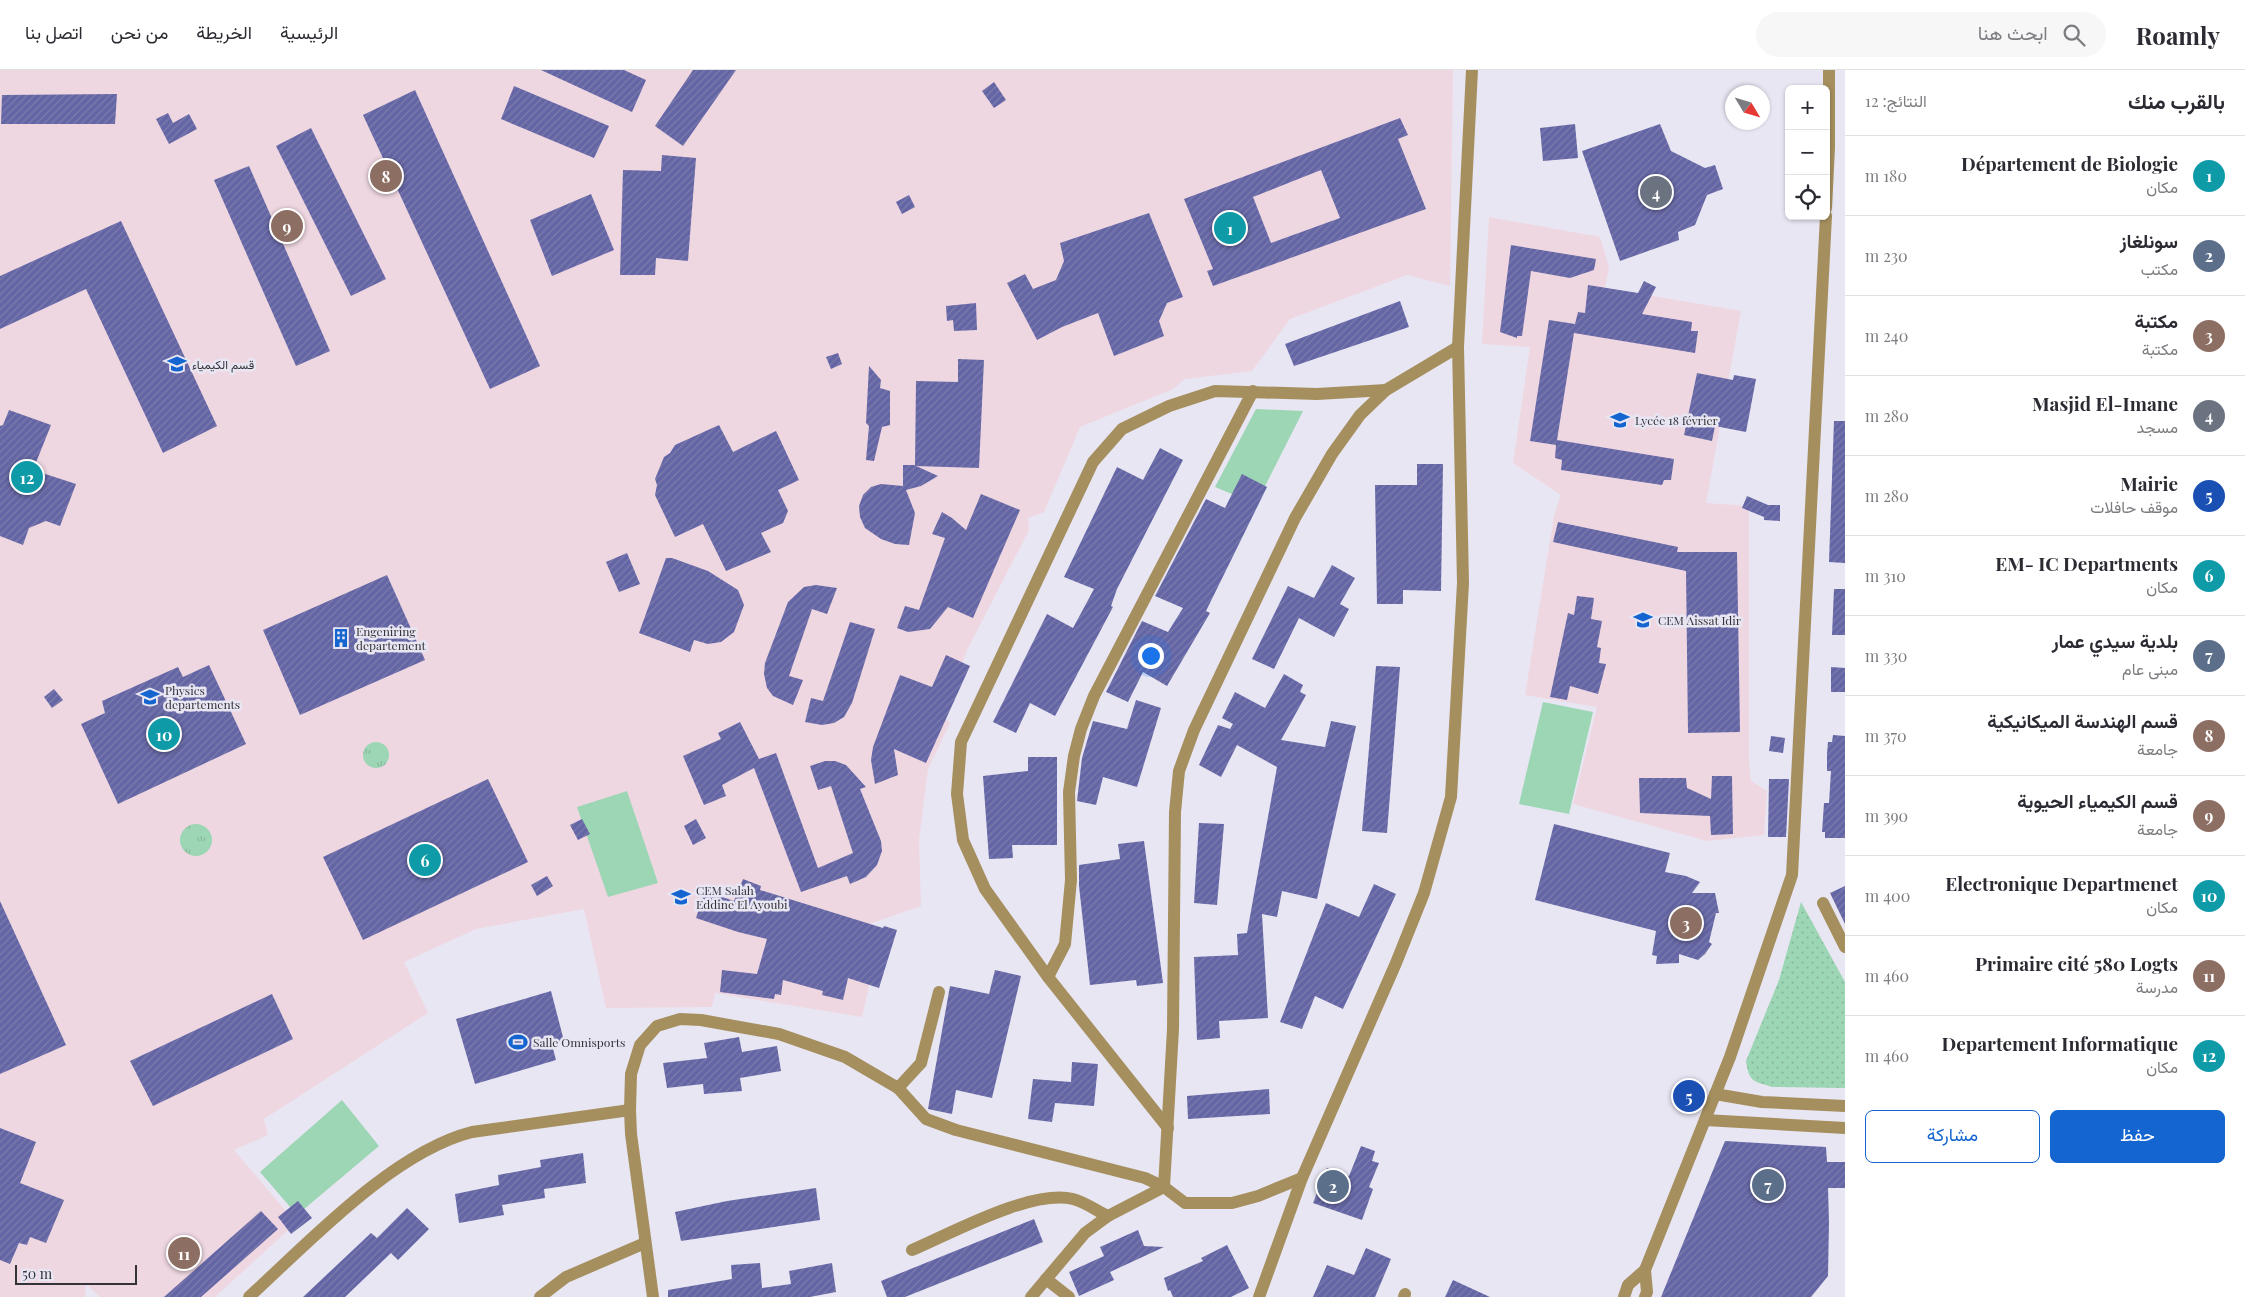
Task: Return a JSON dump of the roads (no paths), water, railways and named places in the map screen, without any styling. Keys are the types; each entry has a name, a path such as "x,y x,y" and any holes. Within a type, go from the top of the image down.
{"street":[{"path":"1259,1297 1302,1178 1396,963 1424,893 1451,797 1463,583 1458,348 1472,70"},
{"path":"1828,175 1829,70"},
{"path":"1624,1297 1628,1285 1645,1270 1705,1120 1737,1038 1792,875 1826,220"},
{"path":"1164,1187 1173,1030 1174,812 1179,772 1194,730 1295,518 1332,454 1360,415 1386,390 1458,348"},
{"path":"1168,1128 1048,977 984,889 963,840 957,794 961,742 1093,462 1122,429 1169,406 1215,391 1317,394 1386,390"},
{"path":"1048,977 1065,944 1068,923 1071,880 1069,792 1074,756 1081,729 1094,696 1253,392"},
{"path":"1823,903 1845,947"},
{"path":"898,1088 921,1063 939,992"},
{"path":"653,1297 631,1134 631,1074 640,1045 657,1026 680,1019 701,1020 779,1034 845,1057 898,1088 926,1120 956,1130 1145,1178 1164,1187 1185,1203 1232,1203 1258,1196 1302,1178"},
{"path":"1715,1094 1762,1102 1845,1106"},
{"path":"249,1297 345,1208 391,1174 440,1143 472,1132 630,1110"},
{"path":"1705,1120 1845,1128"},
{"path":"1031,1297 1085,1233 1108,1216 1164,1187"},
{"path":"912,1250 1023,1202 1049,1198 1074,1199 1108,1216"},
{"path":"540,1297 566,1277 645,1243"},
{"path":"1645,1270 1647,1292 1645,1297"},
{"path":"1046,1279 1069,1297"}],"place":[{"name":"قسم الهندسة الميكانيكية","path":"386,176"},
{"name":"Masjid El-Imane","path":"1656,192"},
{"name":"قسم الكيمياء الحيوية","path":"287,226"},
{"name":"Département de Biologie","path":"1230,228"},
{"name":"قسم الكيمياء","path":"177,364"},
{"name":"Lycée 18 février","path":"1620,420"},
{"name":"Departement Informatique","path":"27,477"},
{"name":"CEM Aissat Idir","path":"1643,620"},
{"name":"Engeniring departement","path":"341,638"},
{"name":"Physics departements","path":"150,697"},
{"name":"Electronique Departmenet","path":"164,734"},
{"name":"EM- IC Departments","path":"425,860"},
{"name":"CEM Salah Eddine El Ayoubi","path":"681,897"},
{"name":"مكتبة","path":"1686,923"},
{"name":"Salle Omnisports","path":"518,1042"},
{"name":"Mairie","path":"1689,1096"},
{"name":"بلدية سيدي عمار","path":"1768,1185"},
{"name":"سونلغاز","path":"1333,1186"},
{"name":"Primaire cité 580 Logts","path":"184,1253"}]}
